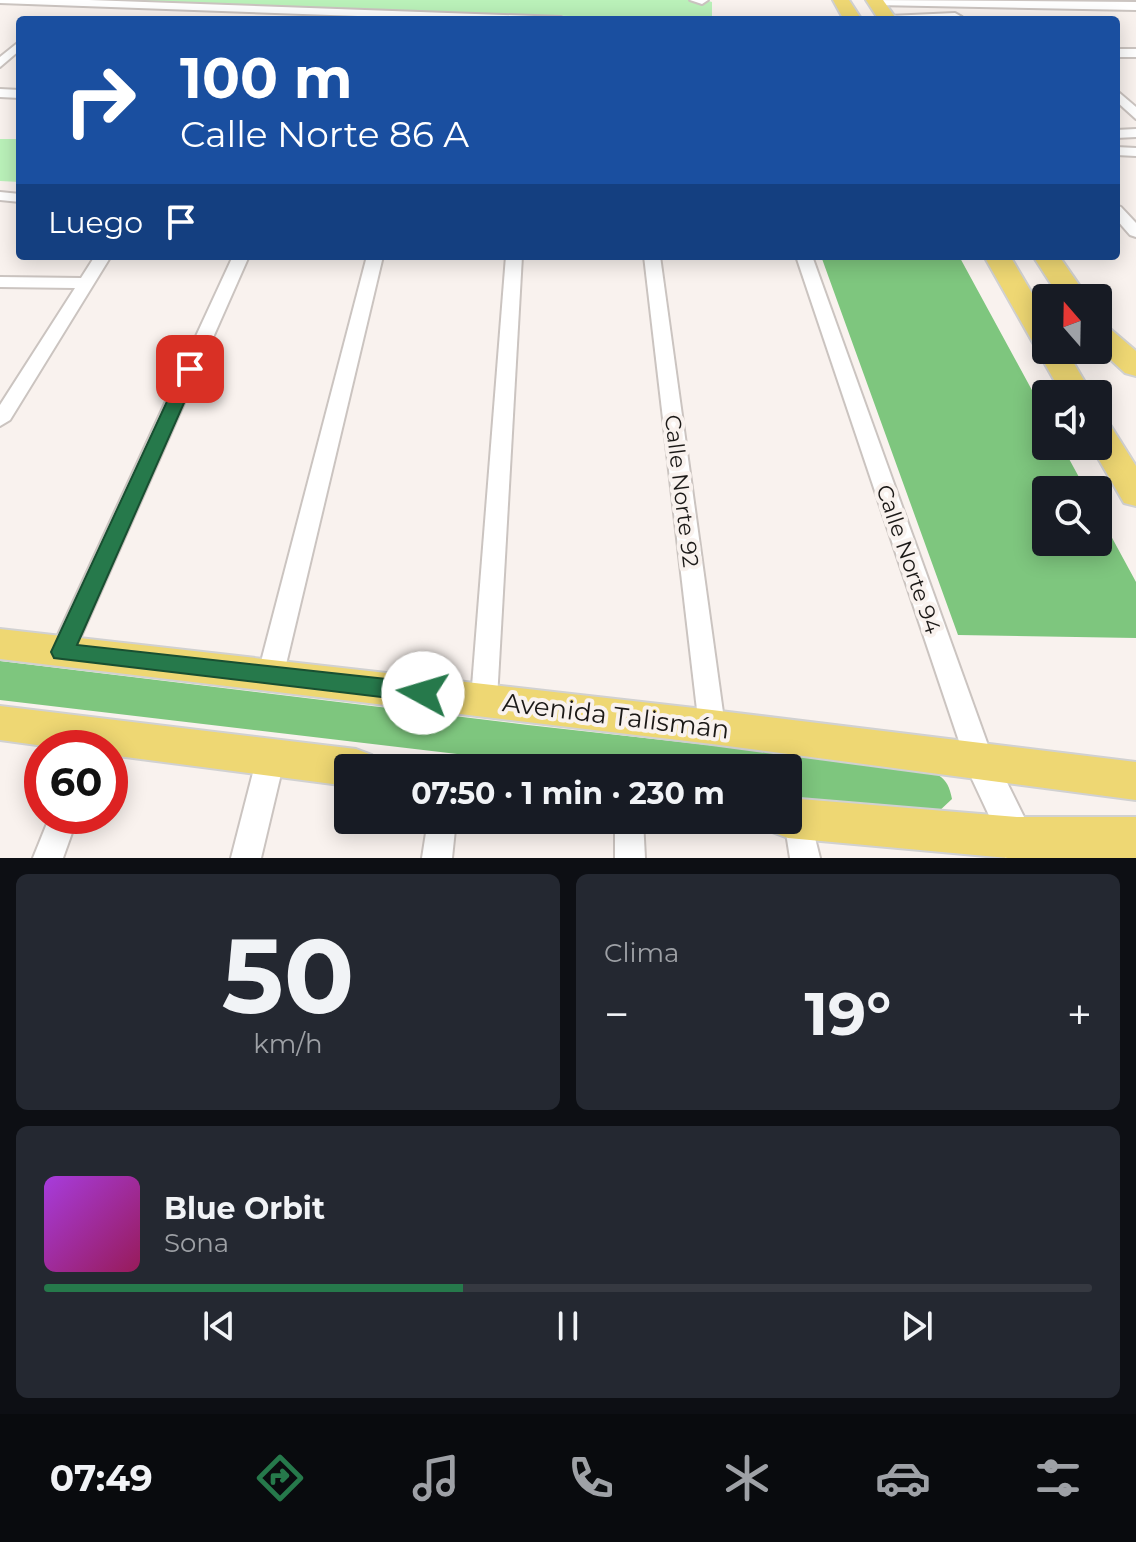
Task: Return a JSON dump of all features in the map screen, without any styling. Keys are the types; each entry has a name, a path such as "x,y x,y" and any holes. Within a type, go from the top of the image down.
{"main road":[{"path":"999,260 1032,317"},
{"path":"1049,260 1065,284"},
{"path":"1112,346 1136,367"},
{"path":"1112,454 1136,495"},
{"name":"Avenida Talismán","path":"0,644 484,699 1136,781"},
{"path":"0,723 34,730"},
{"path":"128,745 334,765"},
{"path":"802,832 1020,848 1136,838"}],"street":[{"path":"0,0 58,7 159,6 300,16"},
{"path":"874,1 1096,2 1136,6"},
{"path":"150,16 159,6"},
{"path":"0,63 16,48"},
{"path":"1120,97 1136,115"},
{"path":"1120,214 1136,232"},
{"path":"0,420 100,260"},
{"path":"62,652 239,260"},
{"path":"270,677 374,260"},
{"path":"484,699 514,260"},
{"name":"Calle Norte 92","path":"653,260 712,727"},
{"name":"Calle Norte 94","path":"805,260 980,762 1020,848"},
{"path":"0,282 86,283"},
{"path":"246,858 271,757"},
{"path":"48,858 57,834"},
{"path":"437,858 440,834"},
{"path":"629,834 630,858"}],"green space":[{"path":"7,0 712,2 712,16 571,16"},
{"path":"0,139 16,139 16,182 0,181"},
{"path":"822,260 961,260 1032,390 1032,460 1070,460 1078,476 1032,476 1032,556 1112,556 1112,538 1136,582 1136,638 958,635"},
{"path":"0,661 788,754 457,754 0,700"},
{"path":"802,756 929,771 944,780 952,799 937,813 802,799"}],"route":[{"path":"190,369 62,652 423,693"}]}
